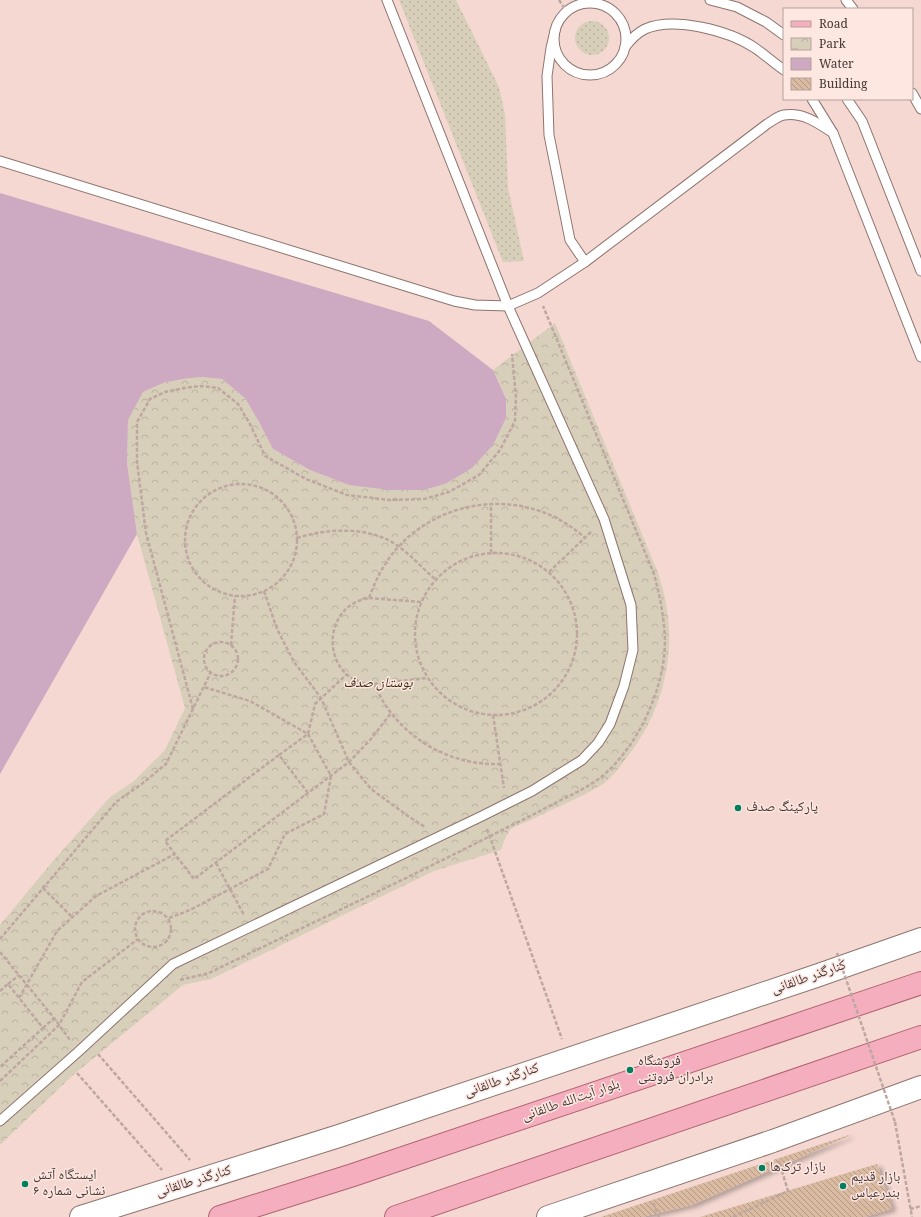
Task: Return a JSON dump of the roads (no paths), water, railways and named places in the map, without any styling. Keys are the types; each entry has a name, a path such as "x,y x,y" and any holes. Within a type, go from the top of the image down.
{"main road":[{"name":"بلوار آیت‌الله طالقانی","path":"220,1217 360,1172 921,983"},
{"path":"396,1217 921,1037"},
{"path":"438,1217 458,1196"}],"street":[{"name":"کنارگذر طالقانی","path":"81,1217 339,1136 816,976 921,939"},
{"path":"548,1217 773,1141 921,1087"}],"lane":[{"path":"0,1121 78,1052 173,964 507,804 532,791 582,760 598,743 610,724 624,686 633,650 631,605 604,519 508,306 386,0"},
{"path":"586,262 570,240 549,135 547,76 551,48 560,20 577,6 588,2 610,0"},
{"path":"710,0 737,7 766,22 783,34"},
{"path":"846,0 852,8"},
{"path":"556,31 555,42 557,53 563,62 572,70 583,74 594,74 606,71 616,64 623,54 625,47 625,30 620,19 612,10 601,4 588,2"},
{"path":"625,47 632,38 646,28 664,25 692,25 728,34 754,47 783,69"},
{"path":"913,95 921,109"},
{"path":"813,100 833,133 921,357"},
{"path":"848,100 862,121 921,271"},
{"path":"0,161 454,301 475,305 508,306 538,293 586,262 767,124 782,115 796,115 811,119 833,133"}],"water":[{"path":"0,193 429,321 493,370 506,399 506,418 493,445 472,468 445,484 423,490 390,490 349,485 310,470 273,449 245,398 222,379 201,377 183,379 163,383 143,392 128,420 127,463 137,534 0,774"}],"place":[{"name":"پارکینگ صدف","path":"738,808"},
{"name":"فروشگاه برادران فروتنی","path":"630,1070"},
{"name":"بازار ترک‌ها","path":"762,1168"},
{"name":"ایستگاه آتش نشانی شماره ۶","path":"25,1184"},
{"name":"بازار قدیم بندرعباس","path":"843,1186"}],"park label":[{"name":"بوستان صدف","path":"378,684"}]}
